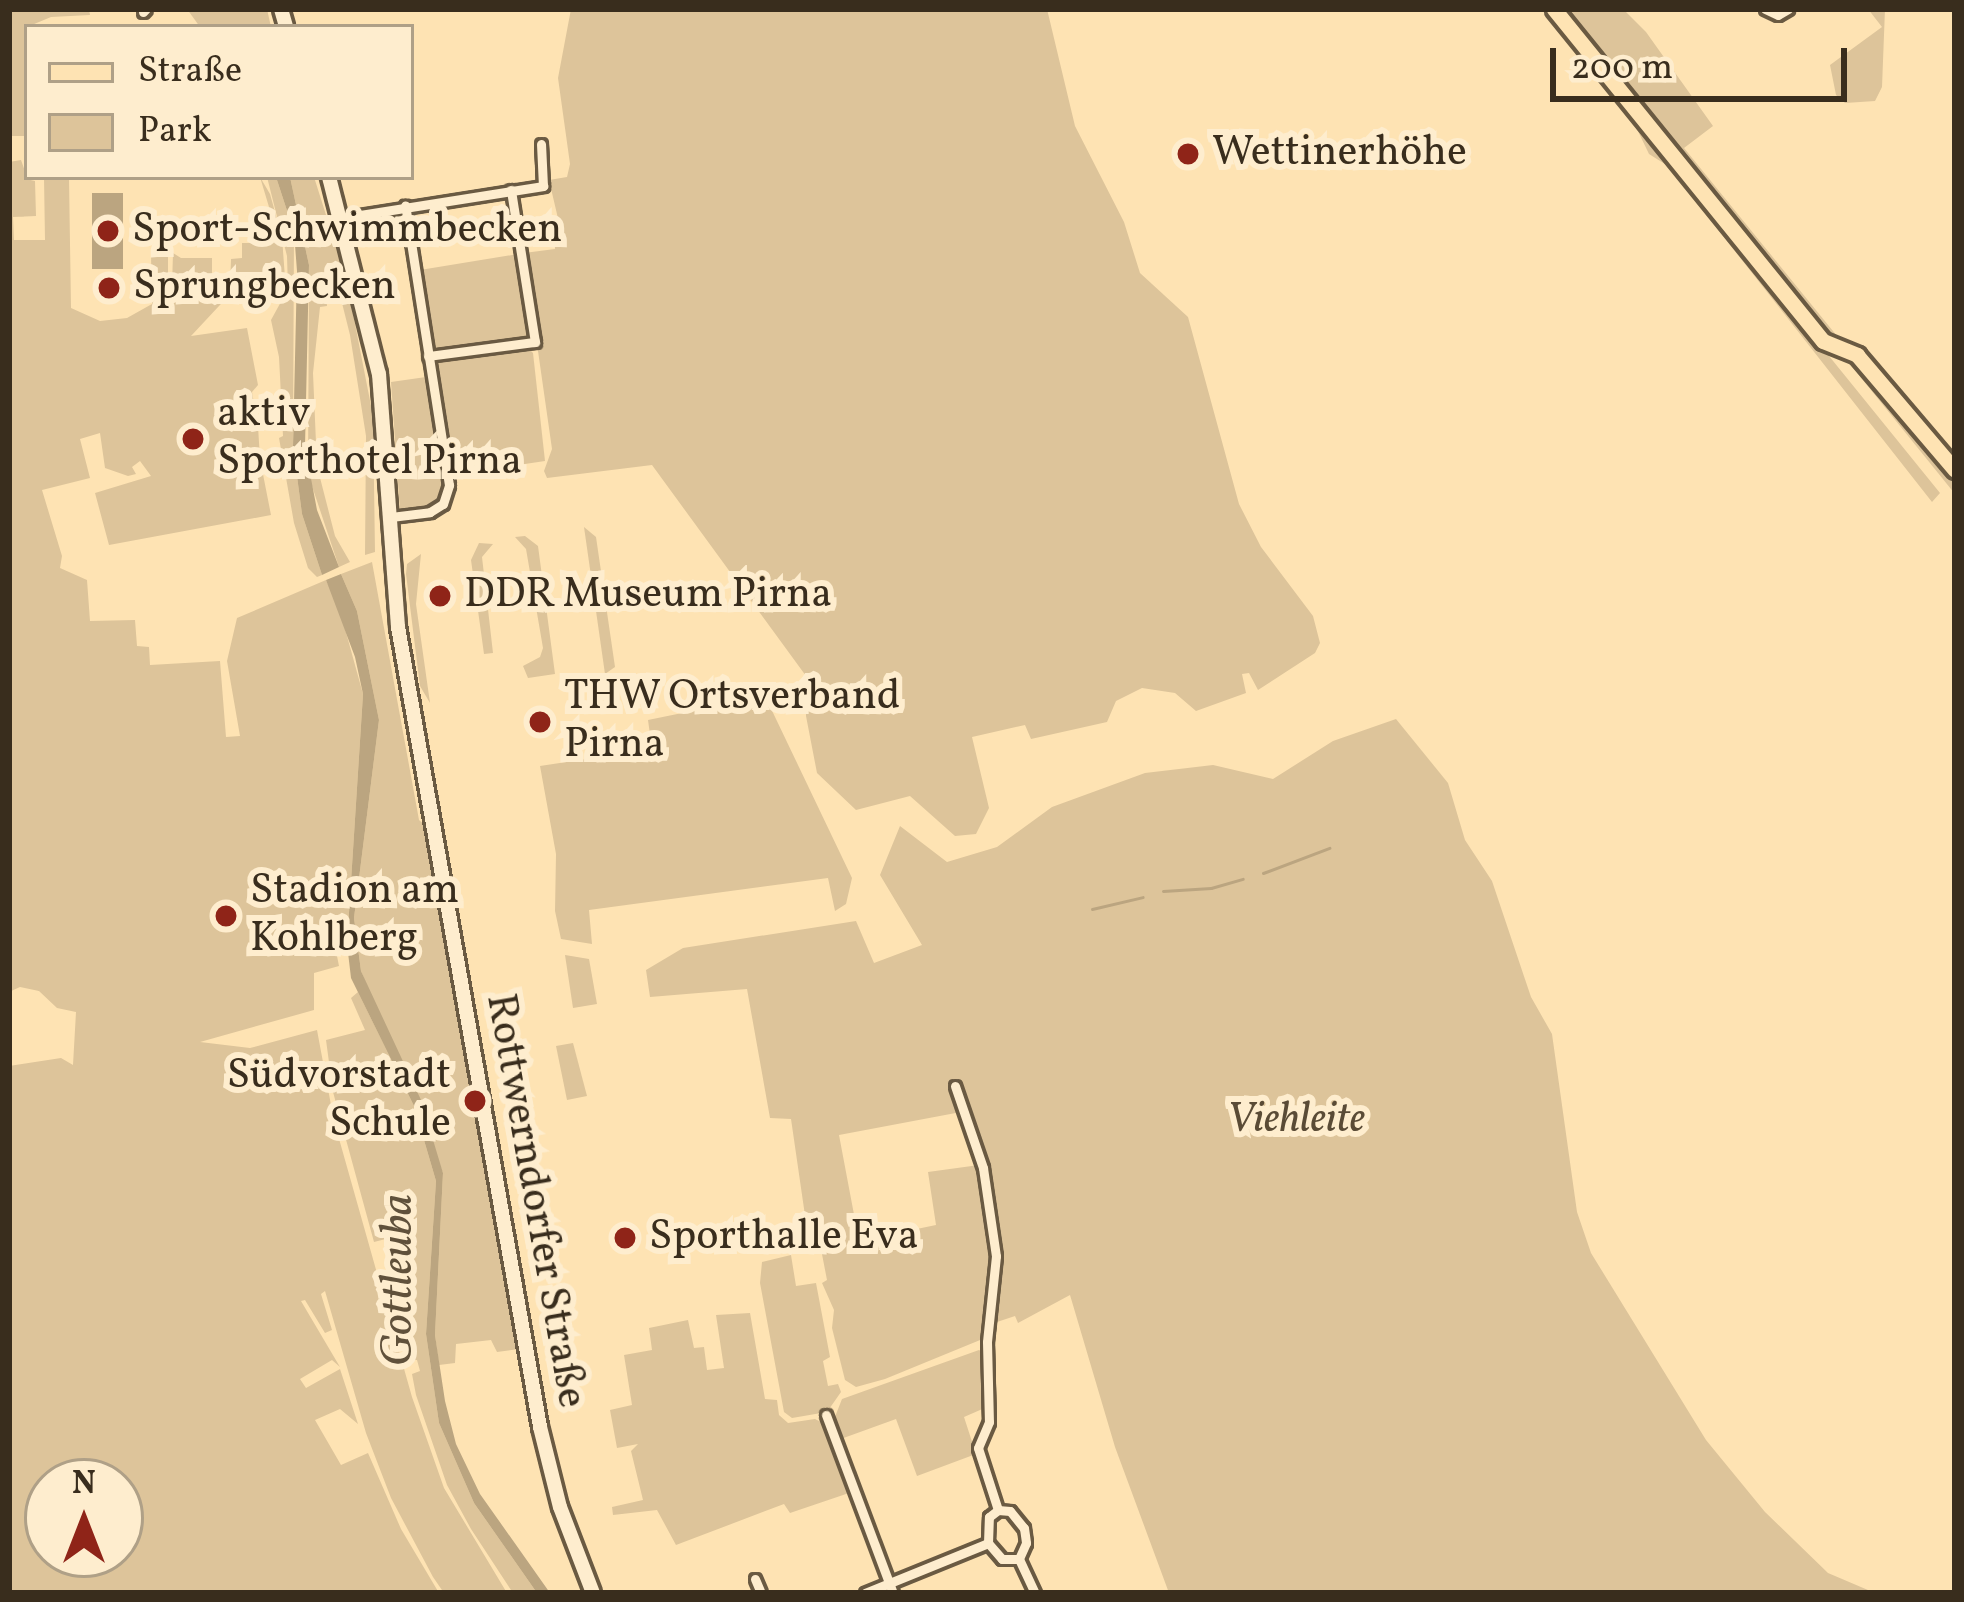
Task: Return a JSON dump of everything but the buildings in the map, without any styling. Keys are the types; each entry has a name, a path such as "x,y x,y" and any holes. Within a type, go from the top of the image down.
{"main road":[{"path":"1554,9 1823,341 1857,355 1955,470"},
{"name":"Rottwerndorfer Straße","path":"330,180 379,374 398,627 540,1427 560,1507 593,1593"}],"street":[{"path":"1765,9 1778,15 1788,9"},
{"path":"341,218 542,186 541,144"},
{"path":"428,356 535,342 511,190"},
{"path":"391,517 430,512 446,495 406,205"},
{"path":"955,1086 983,1168 996,1256 987,1342 990,1411 978,1448 998,1510"},
{"path":"826,1415 891,1588"},
{"path":"998,1510 988,1522 988,1543 1002,1559 1019,1559"},
{"path":"998,1510 1016,1515 1024,1528 1026,1543 1019,1559 1035,1593"},
{"path":"865,1593 891,1588 988,1543"},
{"path":"755,1579 761,1593"}],"green space":[{"path":"9,9 89,9 90,15 24,24 24,136 9,136"},
{"path":"187,9 267,9 270,24 198,24"},
{"path":"571,9 1047,9 1075,126 1124,222 1140,273 1188,317 1239,504 1261,547 1313,616 1320,643 1315,653 1258,690 1249,673 1242,674 1246,693 1196,711 1175,693 1142,688 1116,701 1107,722 1031,739 1025,725 972,737 989,808 976,834 955,836 910,796 856,810 817,773 806,716 806,676 652,465 547,478 544,471 552,449 524,253 555,249 554,230 560,227 549,180 567,177 570,164 558,78"},
{"path":"1541,9 1548,9 1940,493 1932,502 1668,166 1649,154 1635,125"},
{"path":"1563,9 1623,9 1646,32 1713,126 1684,148 1955,481 1955,494"},
{"path":"1868,9 1885,9 1882,87 1875,101 1845,103 1836,95 1830,65 1882,27"},
{"path":"21,160 24,180 35,181 36,216 13,217 14,240 45,240 44,180 69,180 71,308 100,321 127,318 152,304 151,255 168,255 168,289 230,289 231,259 242,258 242,243 271,243 272,217 262,180 282,237 285,278 233,291 191,336 247,328 258,385 252,392 256,415 265,419 258,426 260,459 271,515 109,545 95,493 151,476 140,461 132,467 136,474 128,476 105,468 100,433 80,439 90,478 42,490 62,556 60,568 87,580 90,621 135,620 137,646 149,647 150,665 220,661 226,737 240,736 227,661 237,618 326,580 339,607 363,694 347,944 335,946 339,966 314,973 314,1010 200,1042 250,1048 317,1030 334,1121 412,1397 444,1488 507,1593 444,1593 433,1577 391,1498 366,1433 325,1291 321,1294 332,1330 325,1333 305,1300 301,1301 340,1367 332,1360 300,1379 306,1388 340,1369 358,1424 340,1409 315,1420 341,1465 368,1453 401,1529 439,1593 9,1593 9,1066 61,1058 73,1065 76,1012 57,1008 39,991 20,987 9,992 9,162"},
{"path":"268,180 277,180 294,232 293,446 302,514 322,575 317,577 308,568 294,523 279,438 283,436 279,357 271,320 288,289 287,256"},
{"path":"291,180 315,180 346,278 326,295 327,306 320,307 313,373 317,466 335,536 350,562 339,567 308,474 309,265"},
{"path":"173,253 181,258 212,258 212,286 172,286"},
{"path":"518,254 530,330 526,340 432,353 420,270"},
{"path":"348,288 373,416 375,552 365,555 366,436 350,335 342,303 336,304"},
{"path":"527,347 533,353 545,461 452,475 433,359"},
{"path":"426,377 443,493 430,507 400,511 391,382"},
{"path":"584,527 596,537 615,667 605,674"},
{"path":"525,536 538,546 555,674 528,678 523,666 540,657 543,648 526,549 515,537"},
{"path":"479,543 493,544 482,557 493,653 484,654 471,560"},
{"path":"421,554 416,604 430,703 420,686 406,574 407,564"},
{"path":"372,562 419,820 427,827 519,1349 497,1352 491,1340 456,1344 455,1363 439,1365 435,1335 443,1173 361,971 354,918 379,720 357,611 341,574"},
{"path":"765,696 852,878 846,904 835,911 828,878 589,910 592,944 561,939 555,911 556,854 540,766 652,749 648,720"},
{"name":"Viehleite","path":"1396,719 1448,783 1465,840 1492,881 1531,997 1552,1034 1577,1212 1591,1253 1706,1440 1765,1512 1828,1573 1875,1593 1169,1593 1115,1447 1070,1295 1018,1323 1015,1316 997,1322 991,1338 998,1236 985,1164 956,1081 961,1112 839,1135 859,1241 936,1225 928,1172 979,1165 993,1257 985,1338 885,1379 856,1387 845,1380 832,1328 834,1310 822,1283 827,1280 821,1249 810,1250 791,1119 770,1118 747,989 650,997 646,970 683,948 856,921 874,963 922,945 880,875 900,826 947,862 997,847 1052,807 1145,773 1213,765 1273,779 1333,741"},
{"path":"565,955 589,959 597,1004 573,1008"},
{"path":"358,992 414,1106 436,1181 426,1334 439,1423 474,1503 537,1593 513,1593 471,1529 447,1485 416,1395 412,1374 420,1371 417,1360 408,1360 385,1282 416,1271 405,1234 374,1242 333,1092 326,1040 365,1030 351,998"},
{"path":"573,1043 587,1096 567,1100 556,1046"},
{"path":"791,1255 796,1286 816,1283 830,1357 823,1361 828,1386 838,1384 841,1392 827,1412 792,1418 784,1412 760,1283 762,1262"},
{"path":"750,1313 765,1399 777,1400 779,1415 788,1423 815,1419 825,1424 849,1493 790,1513 784,1504 676,1545 657,1510 613,1515 612,1507 643,1500 631,1451 638,1444 617,1448 610,1410 632,1405 624,1355 652,1350 649,1328 688,1320 694,1348 704,1347 707,1370 724,1368 716,1315"},
{"path":"979,1350 984,1353 987,1407 964,1417 976,1454 917,1476 896,1419 838,1440 833,1422 842,1399"}],"shaded area":[{"path":"277,180 291,180 309,265 305,447 317,510 339,567 322,575 302,514 293,446 294,232"},
{"name":"Sport-Schwimmbecken","path":"92,193 123,193 123,269 92,269"},
{"path":"341,574 357,611 379,720 354,918 361,971 421,1100 443,1173 435,1335 445,1401 456,1444 480,1494 550,1593 537,1593 474,1503 439,1423 426,1334 436,1181 414,1106 351,978 347,944 363,694 355,657 326,580"}],"waterway":[{"path":"1263,873 1329,848"},
{"path":"1163,891 1211,888 1243,879"},
{"path":"1092,909 1143,897"}],"place":[{"name":"Wettinerhöhe","path":"1188,154"},
{"name":"Sport-Schwimmbecken","path":"108,231"},
{"name":"Sprungbecken","path":"109,288"},
{"name":"aktiv Sporthotel Pirna","path":"193,439"},
{"name":"DDR Museum Pirna","path":"440,596"},
{"name":"THW Ortsverband Pirna","path":"540,722"},
{"name":"Stadion am Kohlberg","path":"226,916"},
{"name":"Südvorstadt Schule","path":"475,1101"},
{"name":"Sporthalle Eva","path":"625,1238"}],"water label":[{"name":"Gottleuba","path":"400,1280"}]}
